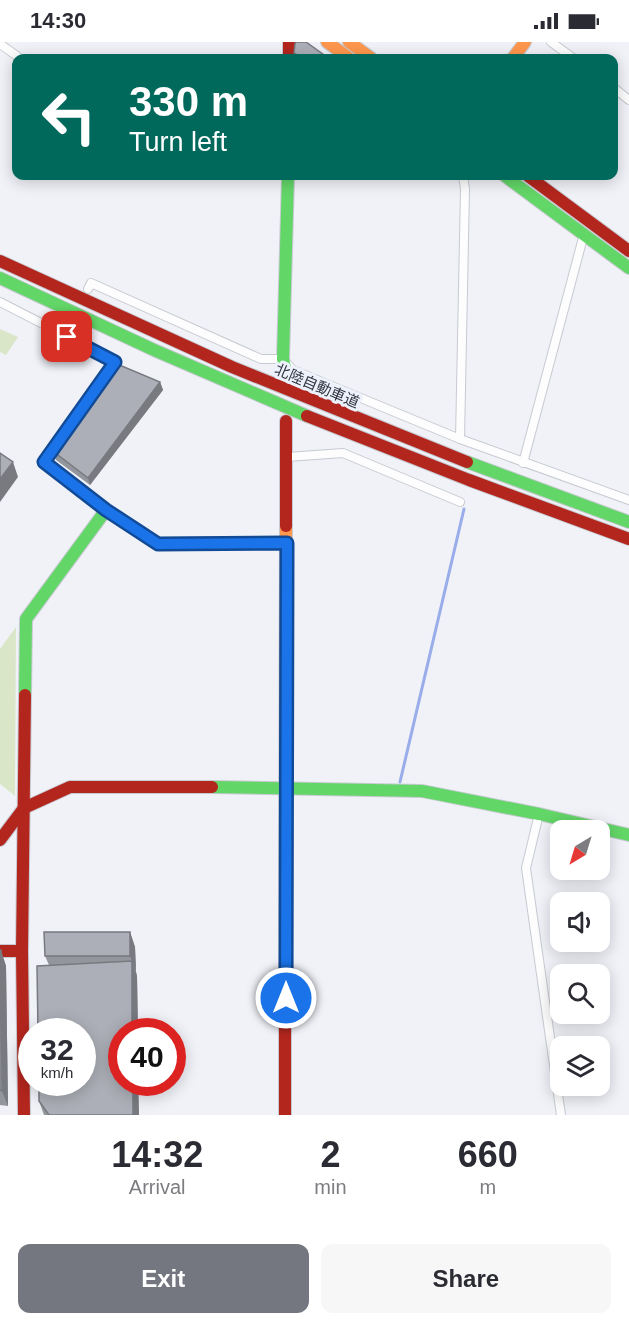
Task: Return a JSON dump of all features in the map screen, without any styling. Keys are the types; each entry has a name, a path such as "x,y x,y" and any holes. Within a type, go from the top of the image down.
{"main road":[{"path":"327,42 344,54"},
{"path":"349,42 366,54"},
{"path":"287,375 282,359 288,180"},
{"path":"510,180 629,268"},
{"path":"533,180 629,250"},
{"name":"北陸自動車道","path":"0,261 269,383 405,439 629,522"},
{"name":"北陸自動車道","path":"0,278 138,343 261,397 430,465 629,538"},
{"path":"285,1115 286,421"},
{"path":"24,1115 22,951 26,619 106,510 158,544 287,543"},
{"path":"0,840 24,808 70,787 286,787 422,791 539,814 629,835"},
{"path":"0,951 22,951"}],"street":[{"path":"551,42 568,54"},
{"path":"0,44 14,54"},
{"path":"460,439 464,180"},
{"path":"523,463 584,234"},
{"path":"88,288 91,282 261,359 282,359 293,370 460,439 629,500"},
{"path":"0,302 69,333 115,362"},
{"path":"287,458 343,453 460,502"},
{"path":"539,814 526,868 561,1115"}],"lane":[{"path":"106,510 44,462 115,362"}],"green space":[{"path":"0,329 18,337 6,355 0,352"},
{"path":"16,627 15,796 0,784 0,649"}],"building":[{"path":"306,42 323,54 296,54 295,44"},
{"path":"117,364 160,382 88,478 54,452"},
{"path":"0,453 13,462 0,479"},
{"path":"44,932 130,932 130,956 45,956"},
{"path":"1,950 2,1091 0,1090"},
{"path":"132,961 132,1018 108,1018 108,1096 133,1096 133,1115 49,1115 39,1101 39,1096 96,1096 96,1018 38,1018 37,966"}],"waterway":[{"path":"400,782 464,509"}],"tunnel":[{"path":"71,328 78,312"}],"traffic: fast":[{"path":"287,375 283,359 288,180"},
{"path":"510,180 629,268"},
{"path":"0,278 154,350 307,416"},
{"path":"467,462 629,522"},
{"path":"25,695 26,619 106,510 157,544 287,543"},
{"path":"212,787 422,791 539,814 629,835"}],"traffic: slow":[{"path":"327,42 344,54"},
{"path":"349,42 366,54"},
{"path":"516,54 525,42"},
{"path":"285,855 286,526"}],"traffic: jam":[{"path":"289,42 289,54"},
{"path":"533,180 629,251"},
{"path":"0,261 232,367 467,462"},
{"path":"307,416 469,480 629,539"},
{"path":"286,421 286,526"},
{"path":"24,1115 22,951 25,695"},
{"path":"0,840 24,808 70,787 212,787"},
{"path":"285,855 285,1115"},
{"path":"0,951 22,951"}],"route":[{"path":"67,337 115,362 44,462 106,510 158,544 287,543 286,998"}]}
